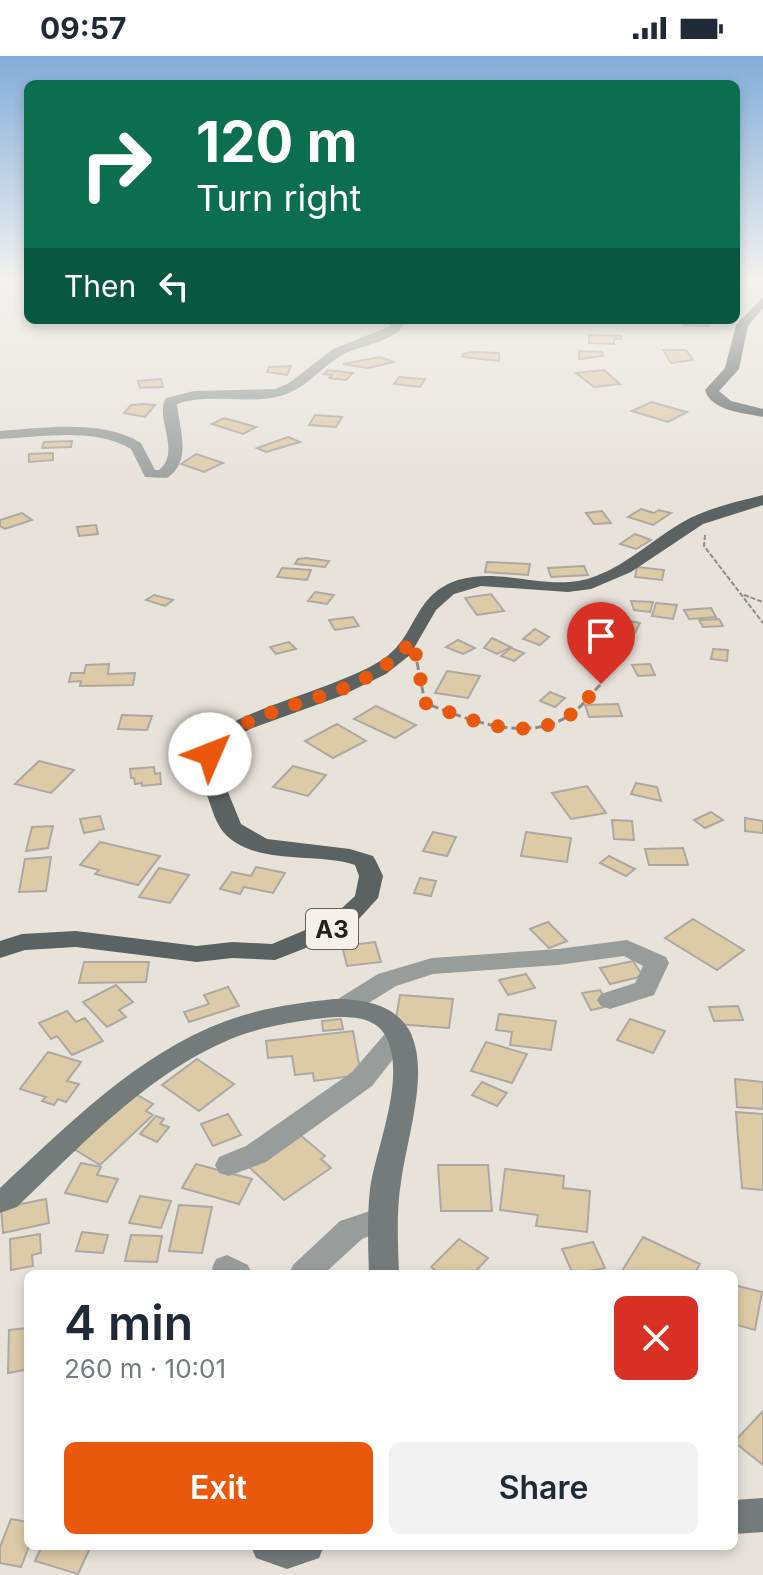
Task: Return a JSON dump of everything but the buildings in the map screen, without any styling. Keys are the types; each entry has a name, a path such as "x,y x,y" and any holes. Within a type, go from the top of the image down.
{"main road":[{"path":"734,353 732,369 712,390 714,397 726,404 763,413"},
{"name":"A3","path":"0,950 22,942 76,939 197,954 232,950 275,952 308,941 338,926 366,898 371,876 365,861 351,855 276,848 248,841 231,828 209,774 210,754 216,741 234,728 348,686 374,673 397,658 413,640 423,613 445,592 465,584 488,582 550,587 600,581 707,516 763,500"},
{"path":"0,1201 7,1199 140,1078 203,1040 272,1017 311,1009 342,1008 374,1014 390,1024 399,1035 407,1078 382,1219 384,1270"},
{"path":"738,1517 763,1515"},
{"path":"275,1550 296,1550"}],"street":[{"path":"0,435 76,434 122,438 135,445 150,474 162,475 167,472 175,453 176,431 169,405 171,401 186,396 249,397 280,392 295,386 322,361 336,353"},
{"path":"342,1008 387,980 432,966 558,957 627,948 657,963 645,989 610,1000"},
{"path":"229,1165 256,1154 362,1079 399,1035"},
{"path":"308,1270 351,1230 382,1219"}],"path":[{"path":"707,516 704,546 763,623"},
{"path":"744,595 763,602"},
{"path":"413,640 425,703 481,725 535,728 569,715 601,684"}],"route":[{"path":"210,754 216,741 234,728 348,686 397,658 413,640 425,703 481,725 535,728 569,715 601,684"}]}
